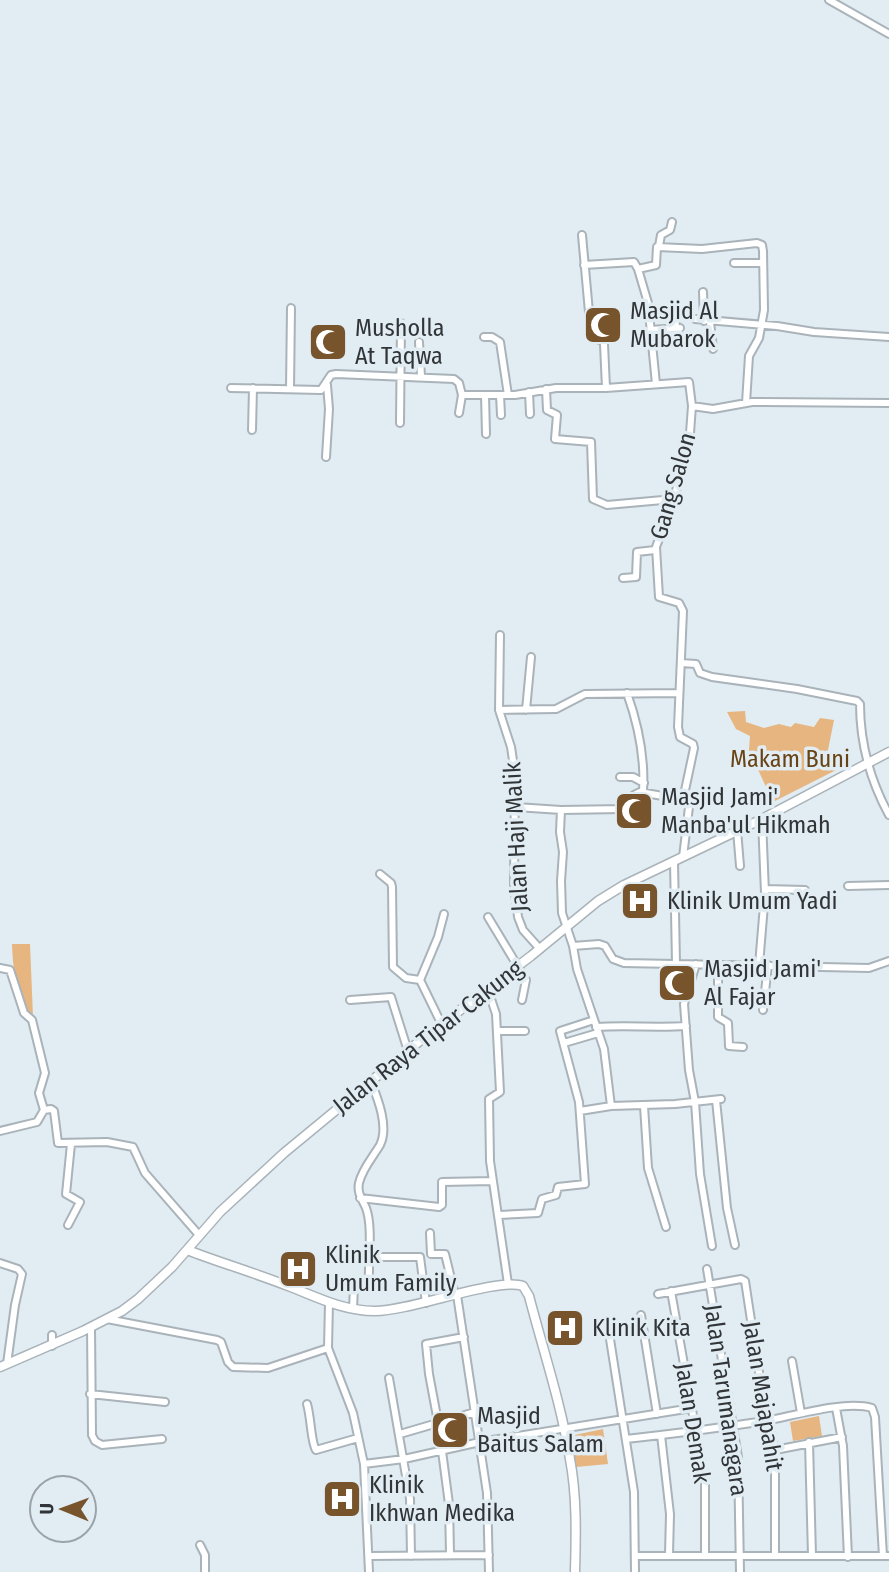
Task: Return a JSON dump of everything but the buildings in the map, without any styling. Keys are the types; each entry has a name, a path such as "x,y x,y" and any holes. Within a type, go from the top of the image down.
{"street":[{"path":"829,0 889,34"},
{"path":"638,269 656,265 656,249 661,235 670,230 672,222"},
{"path":"582,235 591,334 604,344 606,388"},
{"path":"659,246 702,249 757,243 762,245 764,310 759,338 749,356 746,403"},
{"path":"584,265 634,262 648,303 656,384"},
{"path":"734,263 763,263"},
{"path":"703,292 713,349"},
{"path":"650,330 678,328 674,303"},
{"path":"290,389 291,308"},
{"path":"695,319 889,337"},
{"path":"400,424 401,323"},
{"path":"484,337 492,337 500,342 504,395 500,415"},
{"path":"419,342 421,376"},
{"path":"231,388 321,390 331,374 421,376 456,380 462,395 459,413"},
{"name":"Gang Salon","path":"462,395 504,395 547,389 689,382 692,406 690,433 674,499 655,550 659,597 678,603 684,611 679,692 680,736 693,744 694,748 684,795 689,807 683,857"},
{"path":"326,457 329,409 327,384"},
{"path":"252,429 253,388"},
{"path":"547,389 547,410 556,415 555,439 591,442 593,499 607,505 674,499"},
{"path":"529,392 530,414"},
{"path":"485,395 486,434"},
{"path":"692,406 720,409 746,403 889,403"},
{"path":"623,578 636,577 637,552 655,550"},
{"name":"Jalan Haji Malik","path":"500,635 499,710 514,757 514,884 518,917 523,930 540,949"},
{"path":"526,710 531,657"},
{"path":"681,663 696,664 700,673 712,677 857,701 860,704 861,735 874,787 889,815"},
{"path":"499,710 556,709 585,694 679,692"},
{"path":"627,693 635,713 643,791"},
{"name":"Jalan Raya Tipar Cakung","path":"4,1365 91,1327 138,1299 199,1235 284,1153 598,901 624,885 762,819 889,752"},
{"path":"620,777 634,777 644,783"},
{"path":"516,807 623,810 634,795 643,791 685,800"},
{"path":"561,810 561,904 573,946 576,969 604,1049 611,1106"},
{"path":"759,965 765,889 762,819"},
{"path":"737,830 740,866"},
{"path":"674,862 676,963"},
{"path":"380,874 392,887 393,967 406,978 420,980"},
{"path":"848,886 889,885"},
{"path":"765,889 805,890"},
{"path":"442,1025 420,980 438,937 444,914"},
{"path":"488,917 527,984 522,1000"},
{"path":"573,946 605,946 613,959 620,962 869,968 889,961"},
{"path":"696,964 685,998 689,1070 695,1102 700,1174 712,1247"},
{"path":"718,965 718,1017 728,1023 729,1046 743,1047"},
{"path":"763,1010 768,965"},
{"path":"0,968 10,970 24,1013 32,1020 45,1073 39,1093 44,1110 37,1122 0,1131"},
{"path":"488,990 496,1010 500,1092 499,1095 490,1097 488,1120 508,1284"},
{"path":"350,1000 391,998 408,1051"},
{"path":"499,1216 538,1213 542,1199 556,1195 558,1187 585,1184 580,1111 562,1029 624,1025 650,1028 687,1026"},
{"path":"564,1043 596,1027"},
{"path":"498,1031 525,1031"},
{"path":"353,1308 354,1286 366,1286 369,1283 367,1214 360,1199 359,1183 379,1146 382,1131 380,1109 371,1082"},
{"path":"580,1111 611,1106 644,1106 718,1099 727,1208 735,1245"},
{"path":"644,1106 648,1168 666,1227"},
{"path":"44,1110 54,1111 58,1143 107,1142 133,1147 145,1173 199,1235"},
{"path":"68,1225 80,1202 66,1194 71,1144"},
{"path":"360,1199 439,1207 442,1205 442,1182 494,1181"},
{"path":"430,1233 431,1254 445,1254 464,1337 489,1512 489,1572"},
{"path":"187,1250 328,1303 380,1311 508,1284 523,1286 529,1296 553,1378 571,1461 575,1507 575,1572"},
{"path":"368,1257 420,1257 426,1303"},
{"path":"0,1263 18,1269 22,1274 4,1365"},
{"name":"Jalan Tarumanagara","path":"707,1269 740,1478 740,1572"},
{"name":"Jalan Majapahit","path":"709,1284 743,1279 746,1284 775,1450 775,1556"},
{"path":"659,1294 709,1284"},
{"name":"Jalan Demak","path":"671,1291 705,1483 705,1556"},
{"path":"328,1303 328,1348 346,1395 364,1464 369,1572"},
{"path":"641,1315 657,1414"},
{"path":"107,1319 217,1340 221,1342 228,1362 233,1367 268,1368 328,1348"},
{"path":"607,1320 634,1492 635,1572"},
{"path":"91,1327 92,1435 98,1444 162,1439"},
{"path":"52,1335 52,1346"},
{"path":"438,1422 426,1345 428,1342 464,1337"},
{"path":"792,1361 801,1413"},
{"path":"389,1378 410,1499 411,1556"},
{"path":"90,1394 165,1402"},
{"path":"307,1404 315,1450 358,1438"},
{"path":"626,1440 836,1408 860,1406 872,1409 875,1417 886,1556 635,1556"},
{"path":"364,1464 404,1459 480,1442 692,1408"},
{"path":"836,1408 842,1437 848,1557"},
{"path":"400,1434 475,1412"},
{"path":"661,1435 669,1503 669,1555"},
{"path":"775,1450 842,1437"},
{"path":"809,1442 812,1556"},
{"path":"442,1451 449,1504 450,1554"},
{"path":"200,1545 205,1555 205,1572"},
{"path":"369,1556 489,1555"}],"green space":[{"name":"Makam Buni","path":"745,711 746,722 764,728 779,724 791,727 795,723 814,727 820,718 834,720 827,755 843,759 842,767 773,802 749,750 750,736 736,729 727,712"},
{"path":"12,944 30,944 33,1017 22,1003 19,993 14,973"},
{"path":"819,1416 822,1436 793,1441 790,1422"},
{"path":"603,1429 608,1464 576,1467 570,1436"}],"place":[{"name":"Masjid Al Mubarok","path":"603,325"},
{"name":"Musholla At Taqwa","path":"328,342"},
{"name":"Masjid Jami' Manba'ul Hikmah","path":"634,811"},
{"name":"Klinik Umum Yadi","path":"640,901"},
{"name":"Masjid Jami' Al Fajar","path":"677,983"},
{"name":"Klinik Umum Family","path":"298,1269"},
{"name":"Klinik Kita","path":"565,1328"},
{"name":"Masjid Baitus Salam","path":"450,1430"},
{"name":"Klinik Ikhwan Medika","path":"342,1499"}]}
